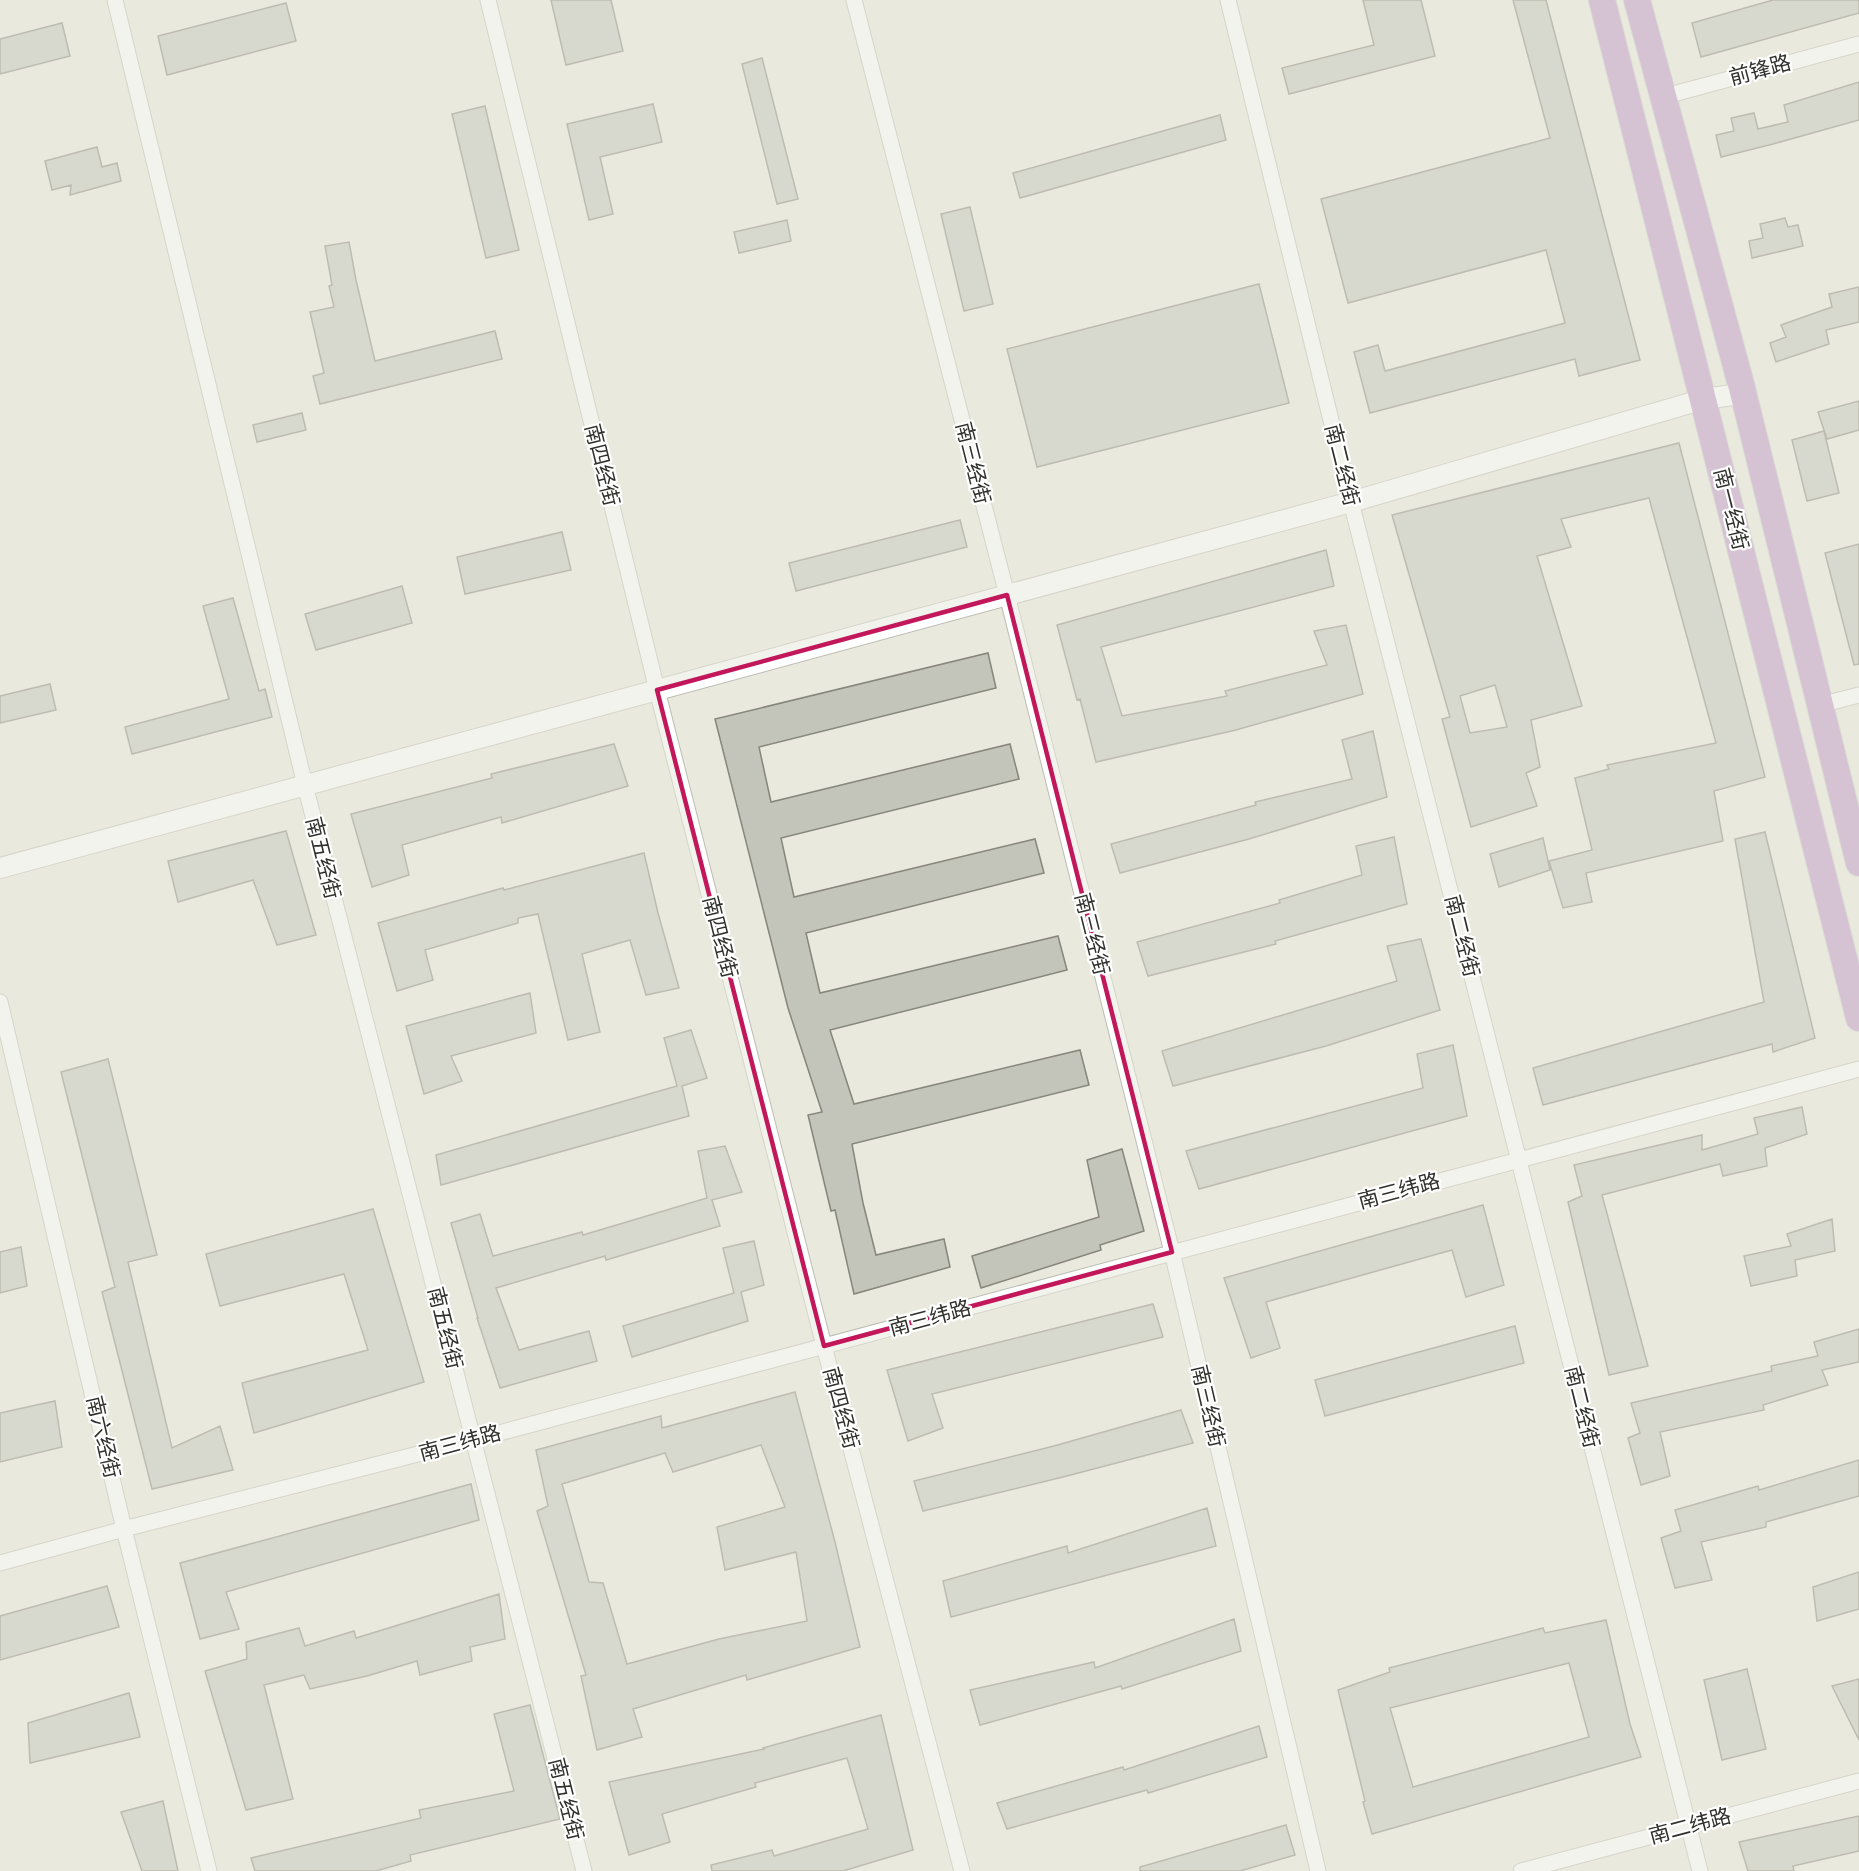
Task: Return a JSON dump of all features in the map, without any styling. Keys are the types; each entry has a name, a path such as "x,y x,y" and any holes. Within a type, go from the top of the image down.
{"highway":[{"name":"南一经街","path":"1602,0 1859,1018"},
{"name":"南一经街","path":"1637,0 1742,388 1859,863"}],"street":[{"name":"南五经街","path":"115,0 305,785 584,1871"},
{"name":"南四经街","path":"488,0 657,690 824,1346 962,1871"},
{"name":"南三经街","path":"854,0 1007,595 1172,1252 1318,1871"},
{"name":"南二经街","path":"1228,0 1351,502 1700,1871"},
{"name":"前锋路","path":"1662,97 1859,44"},
{"path":"0,868 1351,502 1704,399 1733,395"},
{"path":"1820,705 1859,695"},
{"name":"南六经街","path":"0,1002 124,1529 209,1871"},
{"name":"南三纬路","path":"0,1563 473,1440 1859,1069"},
{"name":"南二纬路","path":"1521,1871 1859,1781"}],"highlighted area":[{"path":"1007,595 1172,1252 824,1346 657,690"}],"building":[{"path":"551,0 611,0 623,51 566,65"},
{"path":"1363,0 1421,0 1435,56 1289,94 1282,68 1374,45"},
{"path":"1513,0 1546,0 1640,360 1579,376 1575,359 1370,413 1354,352 1378,345 1385,371 1565,323 1546,250 1348,303 1321,199 1550,138"},
{"path":"1773,0 1859,0 1859,13 1701,57 1692,23"},
{"path":"286,3 296,41 167,75 158,36"},
{"path":"62,23 70,56 0,74 0,39"},
{"path":"762,58 798,199 777,204 742,64"},
{"path":"1859,82 1859,120 1721,157 1716,135 1734,131 1731,118 1754,113 1758,129 1788,122 1784,105"},
{"path":"653,104 662,142 600,157 613,214 589,220 567,124"},
{"path":"485,106 519,250 486,258 452,114"},
{"path":"1220,115 1226,140 1020,198 1013,173"},
{"path":"97,147 102,167 117,163 121,181 70,195 71,185 52,190 45,161"},
{"path":"970,207 993,304 964,311 941,214"},
{"path":"1785,218 1788,227 1798,225 1803,246 1752,258 1749,241 1763,238 1760,224"},
{"path":"787,220 791,241 739,253 734,232"},
{"path":"349,242 375,361 495,331 502,359 320,404 313,376 324,373 310,312 334,307 329,286 332,285 325,246"},
{"path":"1259,284 1289,403 1037,467 1007,349"},
{"path":"1859,287 1859,322 1826,330 1829,344 1776,362 1770,343 1786,337 1781,325 1832,307 1829,294"},
{"path":"1859,401 1859,430 1827,439 1818,412"},
{"path":"302,413 306,430 257,442 253,425"},
{"path":"1824,431 1839,493 1807,501 1792,440"},
{"path":"1679,443 1765,777 1714,791 1723,841 1586,873 1592,902 1563,908 1549,861 1592,850 1575,778 1609,769 1607,765 1716,743 1649,498 1561,519 1571,547 1537,556 1582,706 1531,720 1540,767 1526,773 1537,806 1471,827 1442,719 1450,717 1392,515","holes":["1495,685 1507,727 1470,733 1460,696"]},
{"path":"960,520 967,547 796,591 789,563"},
{"path":"562,532 571,570 465,594 457,557"},
{"path":"1859,544 1859,664 1854,665 1825,553"},
{"path":"1326,550 1334,586 1101,647 1122,716 1227,696 1225,691 1327,665 1314,631 1346,625 1363,694 1236,730 1096,762 1080,699 1077,700 1057,625"},
{"path":"402,586 412,623 316,650 305,614"},
{"path":"233,598 259,691 265,689 272,717 132,754 125,727 229,699 203,606"},
{"path":"988,653 996,688 759,747 771,802 1010,744 1019,779 781,838 794,897 1035,839 1044,873 806,933 820,993 1058,936 1067,970 830,1030 854,1104 1080,1050 1089,1085 852,1144 876,1255 944,1239 950,1267 854,1294 835,1210 831,1211 808,1115 822,1112 788,1008 715,719"},
{"path":"50,684 56,710 0,723 0,696"},
{"path":"1373,731 1387,797 1249,839 1120,873 1111,844 1256,805 1255,802 1352,779 1342,740"},
{"path":"614,744 628,786 502,823 501,817 402,845 409,875 372,887 351,814 492,778 491,774"},
{"path":"286,831 316,935 277,945 253,880 178,902 168,861"},
{"path":"1765,832 1815,1038 1773,1052 1772,1044 1543,1105 1533,1068 1764,1002 1735,839"},
{"path":"1394,837 1407,904 1275,941 1276,944 1148,976 1137,942 1280,903 1279,900 1362,875 1356,846"},
{"path":"1543,838 1550,870 1499,887 1490,854"},
{"path":"644,853 679,988 646,995 630,940 582,954 600,1032 568,1040 538,914 518,918 518,923 425,950 433,980 397,991 378,923 503,888 504,890"},
{"path":"1421,939 1440,1010 1326,1046 1173,1086 1162,1051 1397,981 1387,946"},
{"path":"530,993 536,1033 451,1056 462,1081 424,1094 406,1026"},
{"path":"691,1030 707,1078 682,1086 689,1116 441,1185 436,1155 677,1086 664,1038"},
{"path":"1453,1045 1467,1116 1199,1189 1186,1151 1423,1088 1417,1054"},
{"path":"108,1059 157,1255 128,1262 172,1448 220,1426 233,1470 152,1489 102,1292 115,1287 61,1072"},
{"path":"1802,1107 1807,1134 1765,1148 1767,1166 1723,1176 1720,1164 1602,1195 1648,1366 1609,1375 1568,1202 1582,1196 1574,1165 1702,1135 1702,1150 1758,1134 1754,1118"},
{"path":"725,1146 742,1192 712,1200 720,1226 606,1260 605,1256 496,1288 519,1350 589,1331 597,1361 500,1388 477,1318 451,1223 480,1214 493,1256 582,1232 583,1235 707,1198 698,1151"},
{"path":"1122,1149 1144,1231 1100,1245 1101,1250 981,1288 972,1256 1099,1217 1087,1160"},
{"path":"1483,1205 1504,1285 1466,1297 1452,1250 1266,1302 1280,1348 1251,1358 1224,1278"},
{"path":"373,1209 424,1382 254,1433 242,1383 368,1350 344,1274 220,1306 206,1254"},
{"path":"1832,1219 1835,1251 1795,1260 1797,1276 1751,1286 1744,1256 1791,1246 1787,1234"},
{"path":"754,1241 764,1285 741,1292 748,1321 632,1357 623,1326 734,1293 723,1248"},
{"path":"21,1247 27,1286 0,1293 0,1252"},
{"path":"1153,1304 1163,1337 932,1394 943,1428 908,1441 887,1370"},
{"path":"1515,1326 1524,1363 1325,1416 1315,1380"},
{"path":"1859,1329 1859,1362 1822,1370 1828,1385 1763,1405 1764,1410 1660,1432 1670,1476 1641,1485 1628,1438 1640,1433 1631,1403 1772,1371 1771,1366 1818,1356 1814,1342"},
{"path":"795,1392 860,1647 747,1680 746,1675 633,1709 642,1737 597,1750 581,1676 586,1675 537,1511 548,1506 536,1450 661,1416 662,1428","holes":["761,1445 785,1507 717,1527 725,1570 796,1552 807,1621 719,1639 627,1664 603,1583 589,1582 562,1484 665,1453 673,1472"]},
{"path":"55,1401 62,1447 0,1462 0,1413"},
{"path":"1181,1410 1193,1443 923,1511 914,1481 1054,1446"},
{"path":"1859,1460 1859,1496 1766,1522 1766,1527 1701,1542 1712,1580 1675,1588 1661,1538 1681,1531 1675,1510 1758,1486 1759,1490"},
{"path":"471,1484 479,1520 226,1592 239,1629 200,1639 180,1563"},
{"path":"1207,1508 1216,1546 951,1617 943,1581 1067,1546 1068,1553"},
{"path":"1859,1572 1859,1609 1817,1621 1813,1587"},
{"path":"107,1586 119,1627 0,1660 0,1616"},
{"path":"499,1594 505,1639 470,1647 472,1661 420,1675 417,1661 367,1676 310,1689 304,1675 264,1685 293,1799 246,1810 205,1671 247,1659 246,1642 299,1628 305,1646 354,1631 356,1638"},
{"path":"1234,1619 1241,1651 1122,1689 1121,1686 980,1725 970,1690 1094,1662 1095,1668"},
{"path":"1606,1620 1630,1724 1641,1757 1372,1834 1338,1690 1390,1672 1389,1668 1543,1628 1545,1633","holes":["1569,1663 1589,1737 1413,1787 1390,1708"]},
{"path":"1747,1669 1766,1749 1722,1760 1704,1680"},
{"path":"1859,1679 1859,1740 1832,1686"},
{"path":"129,1693 140,1737 30,1763 28,1723"},
{"path":"530,1705 560,1819 410,1855 411,1861 376,1871 255,1871 251,1858 421,1818 419,1810 514,1791 494,1714"},
{"path":"881,1715 913,1850 843,1871 712,1871 711,1865 772,1850 774,1856 868,1829 847,1758 755,1783 756,1787 662,1814 670,1842 629,1855 609,1782 764,1749"},
{"path":"1259,1726 1267,1757 1148,1793 1147,1790 1007,1829 997,1803 1123,1767 1124,1770"},
{"path":"163,1801 178,1871 142,1871 121,1812"},
{"path":"1859,1816 1859,1851 1793,1866 1794,1871 1748,1871 1739,1842"},
{"path":"1286,1825 1295,1855 1240,1871 1140,1871 1140,1867"}]}
